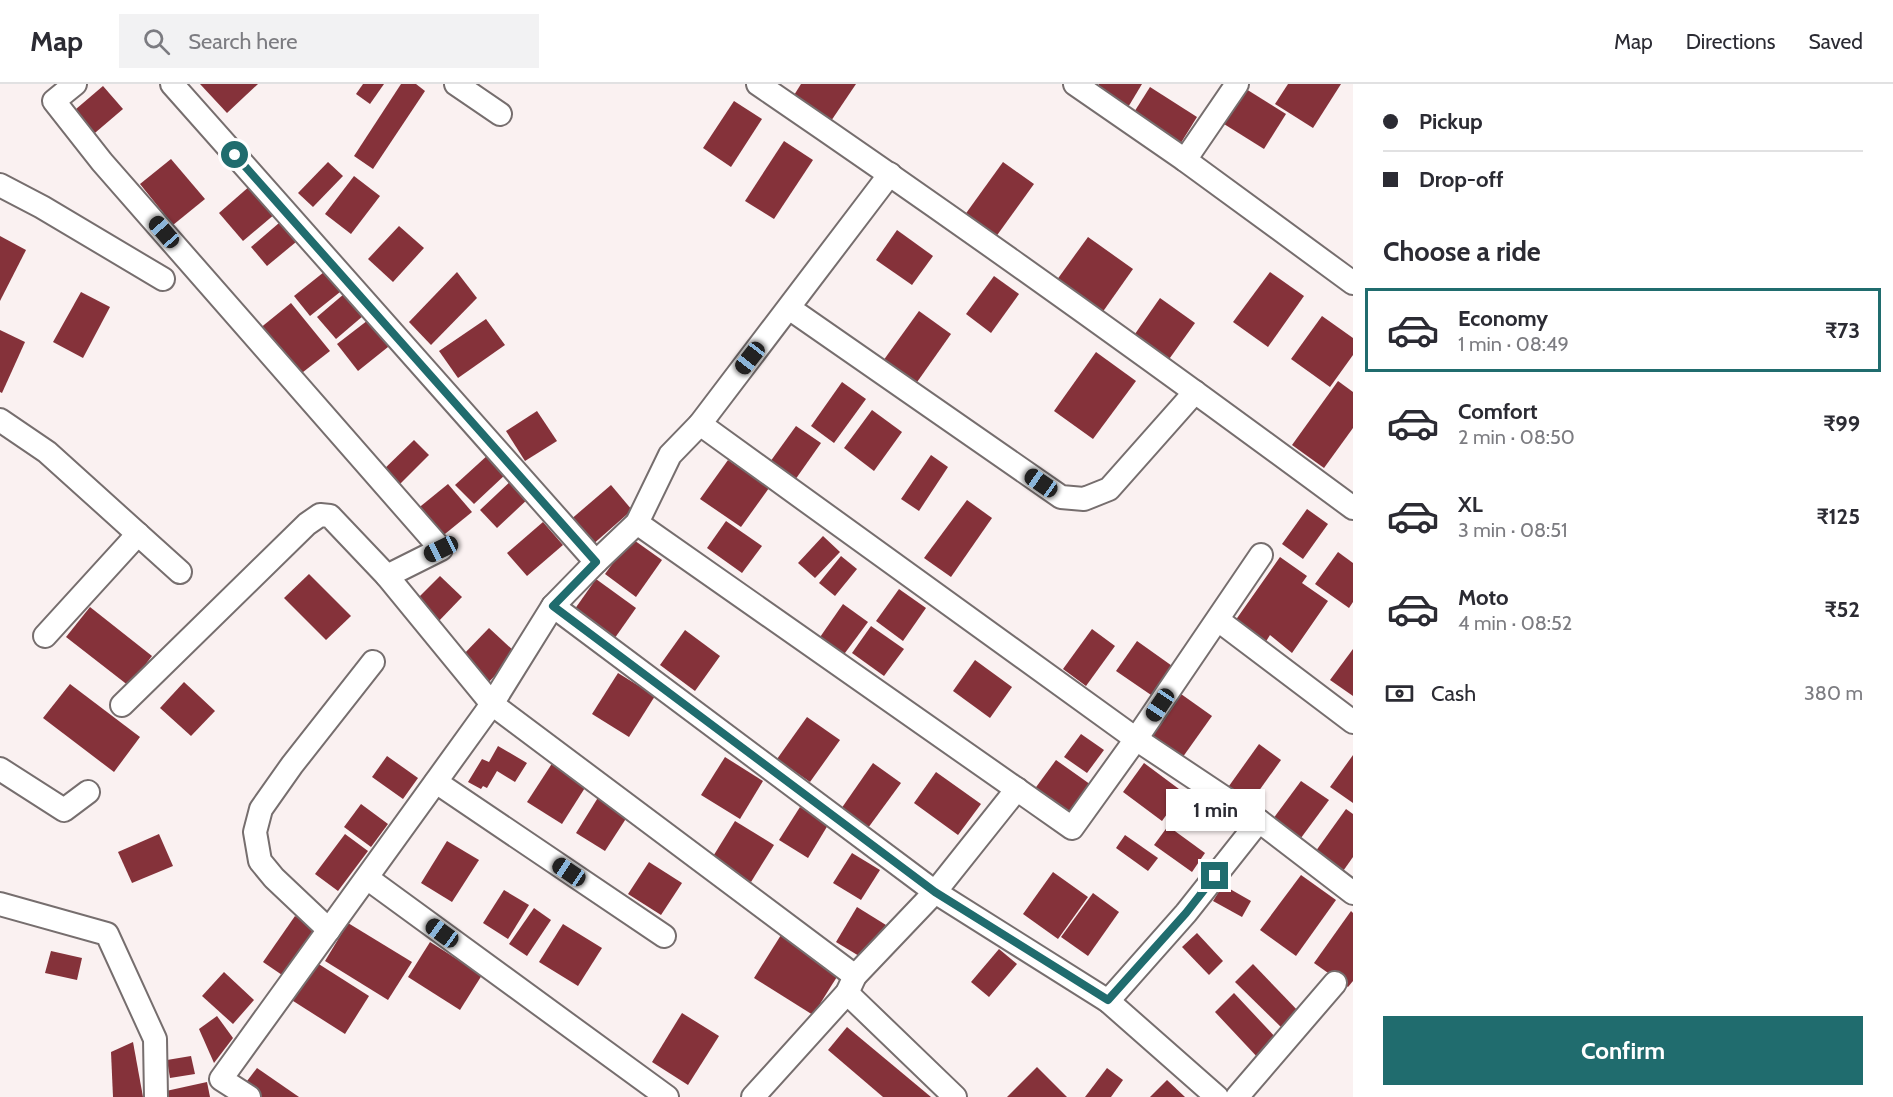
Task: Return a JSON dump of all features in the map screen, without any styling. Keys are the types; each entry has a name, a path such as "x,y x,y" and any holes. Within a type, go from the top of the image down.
{"street":[{"path":"75,84 54,101 102,162 441,549 387,576"},
{"path":"172,84 596,562"},
{"path":"456,84 500,114"},
{"path":"758,84 890,174 1353,507"},
{"path":"1075,84 1185,160 1353,283"},
{"path":"1185,160 1237,84"},
{"path":"249,1097 221,1079 492,704 553,606 637,523 669,455 699,424 890,174"},
{"path":"0,185 164,279"},
{"path":"789,308 1061,497 1084,499 1109,489 1195,393"},
{"path":"0,420 47,452 180,572"},
{"path":"699,424 1136,739 1259,821 1353,893"},
{"path":"122,705 307,524 320,515 330,516 387,576 492,704 851,985 955,1097"},
{"path":"637,523 1072,828 1262,555"},
{"path":"45,636 138,534"},
{"path":"553,606 935,892 1108,1000 1217,1097"},
{"path":"1218,620 1353,722"},
{"path":"329,930 274,878 261,861 255,832 261,809 292,765 373,662"},
{"path":"0,769 64,810 88,792"},
{"path":"436,782 664,936"},
{"path":"753,1097 935,892 1017,789"},
{"path":"1108,1000 1186,913 1259,821"},
{"path":"367,878 667,1097"},
{"path":"0,904 107,934 155,1039 156,1097"},
{"path":"1237,1097 1335,983"}],"building":[{"path":"200,84 258,84 227,113"},
{"path":"363,84 384,84 370,104 356,94"},
{"path":"401,84 416,84 425,91 373,169 354,156"},
{"path":"801,84 856,84 829,124 791,100"},
{"path":"1099,84 1142,84 1127,109 1096,89"},
{"path":"1238,84 1286,114 1264,149 1216,119"},
{"path":"1288,84 1341,84 1313,128 1275,104"},
{"path":"103,86 123,109 89,138 69,115"},
{"path":"1150,87 1197,117 1179,146 1131,117"},
{"path":"734,101 762,119 731,167 703,148"},
{"path":"784,141 813,160 774,219 745,201"},
{"path":"171,159 205,199 173,225 140,184"},
{"path":"328,162 343,176 313,207 298,193"},
{"path":"1003,162 1034,184 990,245 959,223"},
{"path":"354,176 380,196 351,234 325,214"},
{"path":"251,185 275,214 243,241 219,213"},
{"path":"279,223 296,242 267,266 251,247"},
{"path":"399,226 424,248 393,282 368,259"},
{"path":"897,230 933,256 912,285 876,260"},
{"path":"0,236 26,250 0,301"},
{"path":"1088,237 1133,269 1097,320 1051,288"},
{"path":"329,268 345,288 310,316 294,296"},
{"path":"457,272 477,298 431,345 409,322"},
{"path":"1270,272 1304,296 1268,347 1233,322"},
{"path":"994,276 1019,294 991,333 966,314"},
{"path":"351,288 370,310 336,339 317,317"},
{"path":"81,292 110,307 83,358 53,342"},
{"path":"1160,298 1195,323 1162,369 1128,344"},
{"path":"291,303 330,351 298,376 259,329"},
{"path":"919,311 951,334 915,385 883,361"},
{"path":"1322,316 1353,338 1353,355 1330,387 1291,359"},
{"path":"372,317 393,343 358,371 337,344"},
{"path":"486,319 505,345 458,378 439,351"},
{"path":"0,330 25,342 2,393 0,392"},
{"path":"1096,352 1136,381 1093,439 1054,411"},
{"path":"1338,381 1353,392 1353,428 1324,468 1292,445"},
{"path":"842,382 866,399 834,443 811,426"},
{"path":"872,410 902,432 874,471 844,448"},
{"path":"537,411 557,441 525,461 506,431"},
{"path":"796,426 821,443 795,480 770,462"},
{"path":"414,440 429,455 394,490 379,474"},
{"path":"489,454 507,473 474,504 455,485"},
{"path":"931,455 948,467 919,511 901,499"},
{"path":"728,460 769,488 741,527 700,499"},
{"path":"513,479 530,497 497,528 480,510"},
{"path":"448,484 472,512 440,538 416,510"},
{"path":"611,485 632,510 591,546 569,521"},
{"path":"967,500 992,518 951,577 924,558"},
{"path":"1307,509 1328,524 1303,559 1282,544"},
{"path":"726,521 762,546 742,573 707,548"},
{"path":"543,522 563,545 527,576 507,553"},
{"path":"823,536 840,552 815,578 798,563"},
{"path":"631,538 662,560 636,597 605,574"},
{"path":"1338,552 1353,563 1353,602 1349,608 1315,584"},
{"path":"841,556 857,569 835,596 819,583"},
{"path":"1280,557 1307,576 1302,583 1328,601 1292,653 1270,635 1265,643 1235,621"},
{"path":"309,574 351,616 326,640 284,598"},
{"path":"440,576 462,597 436,624 414,602"},
{"path":"596,579 636,608 612,642 572,613"},
{"path":"899,589 926,608 903,641 876,621"},
{"path":"843,604 868,622 842,657 818,640"},
{"path":"90,607 152,656 129,686 66,637"},
{"path":"871,626 904,649 884,676 852,653"},
{"path":"489,628 516,653 488,683 461,657"},
{"path":"1092,629 1115,646 1086,686 1063,669"},
{"path":"685,630 720,656 695,691 660,665"},
{"path":"1137,641 1175,668 1154,697 1116,671"},
{"path":"1353,649 1353,696 1330,680"},
{"path":"975,660 1012,687 990,718 953,691"},
{"path":"618,673 655,696 629,737 592,714"},
{"path":"184,682 215,711 191,736 160,708"},
{"path":"70,684 140,737 114,772 43,718"},
{"path":"1181,694 1212,716 1180,761 1149,739"},
{"path":"807,717 840,740 810,782 777,759"},
{"path":"1081,734 1104,750 1087,773 1064,757"},
{"path":"1259,744 1281,760 1246,809 1224,793"},
{"path":"498,746 527,763 515,782 497,771 487,788 483,786 481,789 468,782 482,759 489,762"},
{"path":"1353,755 1353,803 1330,787"},
{"path":"387,756 418,778 403,799 372,777"},
{"path":"725,757 763,781 740,819 701,795"},
{"path":"1056,760 1094,787 1069,821 1031,794"},
{"path":"553,762 588,783 562,824 527,802"},
{"path":"873,763 901,783 868,828 841,809"},
{"path":"1144,763 1183,792 1162,821 1123,792"},
{"path":"936,772 981,804 958,835 914,803"},
{"path":"1301,781 1329,800 1298,842 1270,823"},
{"path":"599,796 629,814 605,851 576,833"},
{"path":"361,804 388,824 371,847 344,827"},
{"path":"800,807 828,825 808,858 779,840"},
{"path":"1346,809 1353,814 1353,857 1341,874 1313,855"},
{"path":"735,821 774,845 751,882 712,858"},
{"path":"1168,826 1205,853 1192,872 1154,845"},
{"path":"159,834 173,866 132,883 118,852"},
{"path":"345,834 368,851 338,891 315,874"},
{"path":"1125,835 1158,858 1148,871 1116,848"},
{"path":"447,841 479,860 452,902 421,883"},
{"path":"852,853 880,870 861,900 833,883"},
{"path":"649,862 682,883 661,915 628,894"},
{"path":"1053,872 1088,897 1058,939 1023,914"},
{"path":"1301,875 1336,900 1296,956 1260,930"},
{"path":"1223,885 1251,901 1242,917 1213,901"},
{"path":"504,890 529,905 508,939 483,923"},
{"path":"1093,893 1119,912 1088,956 1061,937"},
{"path":"857,907 886,925 864,959 836,942"},
{"path":"534,908 551,920 527,956 509,944"},
{"path":"1351,911 1353,913 1353,981 1348,987 1314,963"},
{"path":"295,916 317,930 285,977 263,962"},
{"path":"348,923 412,962 388,1000 325,961"},
{"path":"563,924 602,948 578,986 539,962"},
{"path":"1197,933 1223,961 1209,975 1182,947"},
{"path":"781,935 840,972 813,1015 754,978"},
{"path":"430,942 482,975 460,1010 408,977"},
{"path":"999,949 1017,964 989,997 971,982"},
{"path":"51,951 82,958 77,980 45,973"},
{"path":"314,961 369,996 345,1034 290,999"},
{"path":"1253,964 1301,1014 1286,1032 1235,982"},
{"path":"224,972 254,1000 233,1024 202,996"},
{"path":"1234,993 1279,1041 1260,1060 1215,1012"},
{"path":"682,1013 719,1036 688,1085 652,1062"},
{"path":"217,1016 233,1038 214,1063 199,1029"},
{"path":"847,1027 931,1097 883,1097 828,1050"},
{"path":"133,1042 143,1097 113,1097 111,1052"},
{"path":"191,1056 195,1074 170,1078 167,1060"},
{"path":"1037,1067 1067,1097 1007,1097"},
{"path":"257,1068 299,1097 261,1097 244,1085"},
{"path":"1107,1068 1123,1080 1111,1097 1085,1097"},
{"path":"1167,1080 1185,1097 1150,1097"},
{"path":"207,1082 210,1097 167,1097 166,1091"}],"route":[{"path":"235,155 596,562 553,606 935,892 1108,1000 1186,913 1215,876"}]}
